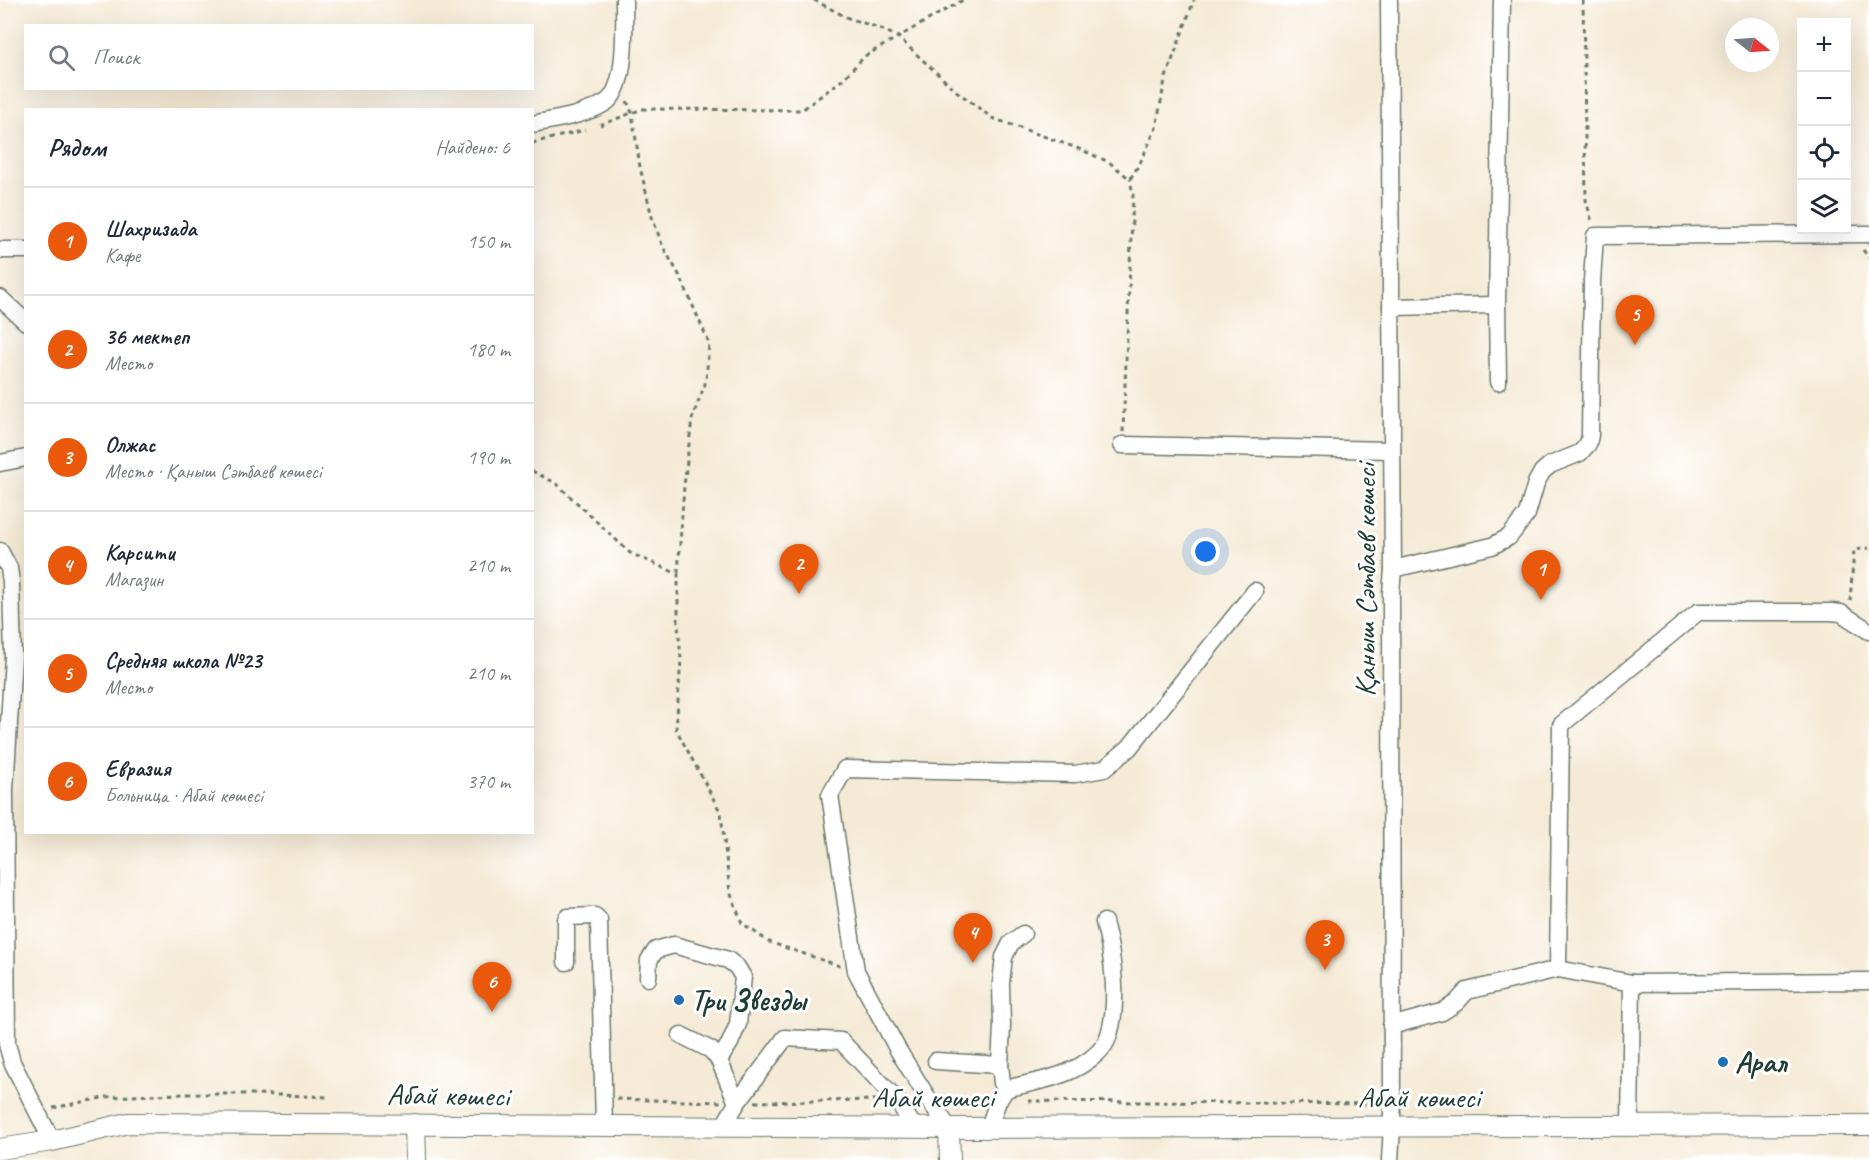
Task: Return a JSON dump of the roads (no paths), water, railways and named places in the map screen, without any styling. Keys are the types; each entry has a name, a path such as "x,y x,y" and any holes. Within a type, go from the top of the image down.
{"main road":[{"name":"Абай көшесі","path":"0,1149 52,1141 128,1123 949,1128 1869,1125"},
{"path":"415,1124 416,1160"},
{"path":"949,1128 950,1160"}],"street":[{"path":"534,124 574,116 607,102 619,83 624,52 624,0"},
{"name":"Қаныш Сәтбаев көшесі","path":"1389,0 1393,569 1391,593 1392,1127 1390,1160"},
{"path":"1497,382 1502,0"},
{"path":"1393,569 1492,546 1509,537 1527,514 1536,483 1542,472 1550,465 1580,453 1588,444 1595,236 1869,234"},
{"path":"0,250 24,250"},
{"path":"0,298 24,320"},
{"path":"1391,307 1497,305"},
{"path":"1122,445 1392,450"},
{"path":"0,463 24,458"},
{"path":"0,551 9,568 18,578 13,657 6,693 3,858 8,1044 12,1062 52,1141"},
{"path":"949,1128 898,1050 856,971 830,795 845,770 1075,774 1104,769 1130,748 1255,591"},
{"path":"1558,969 1561,725 1698,612 1841,613 1869,631"},
{"path":"566,962 566,919 595,916 599,920 604,1126"},
{"path":"989,1128 998,1101 1006,1089 1048,1080 1070,1071 1090,1059 1106,1042 1111,1025 1113,996 1108,937 1104,922"},
{"path":"1006,1089 1002,1083 1000,1065 1001,983 1004,957 1011,944 1023,934"},
{"path":"648,978 649,960 656,950 674,945 728,960 737,967 743,977 738,1024 730,1043 719,1059"},
{"path":"1391,1026 1442,1012 1456,1003 1467,991 1558,969 1632,983 1869,981"},
{"path":"1630,1126 1632,983"},
{"path":"681,1035 711,1050 719,1059 737,1103"},
{"path":"723,1127 737,1103 785,1038 840,1041 897,1100 914,1127"},
{"path":"936,1061 1000,1065"}],"place":[{"name":"Средняя школа №23","path":"1635,345"},
{"name":"36 мектеп","path":"799,594"},
{"name":"Шахризада","path":"1541,600"},
{"name":"Карсити","path":"973,963"},
{"name":"Олжас","path":"1325,970"},
{"name":"Три Звезды","path":"679,1000"},
{"name":"Евразия","path":"492,1012"},
{"name":"Арал","path":"1723,1062"}]}
